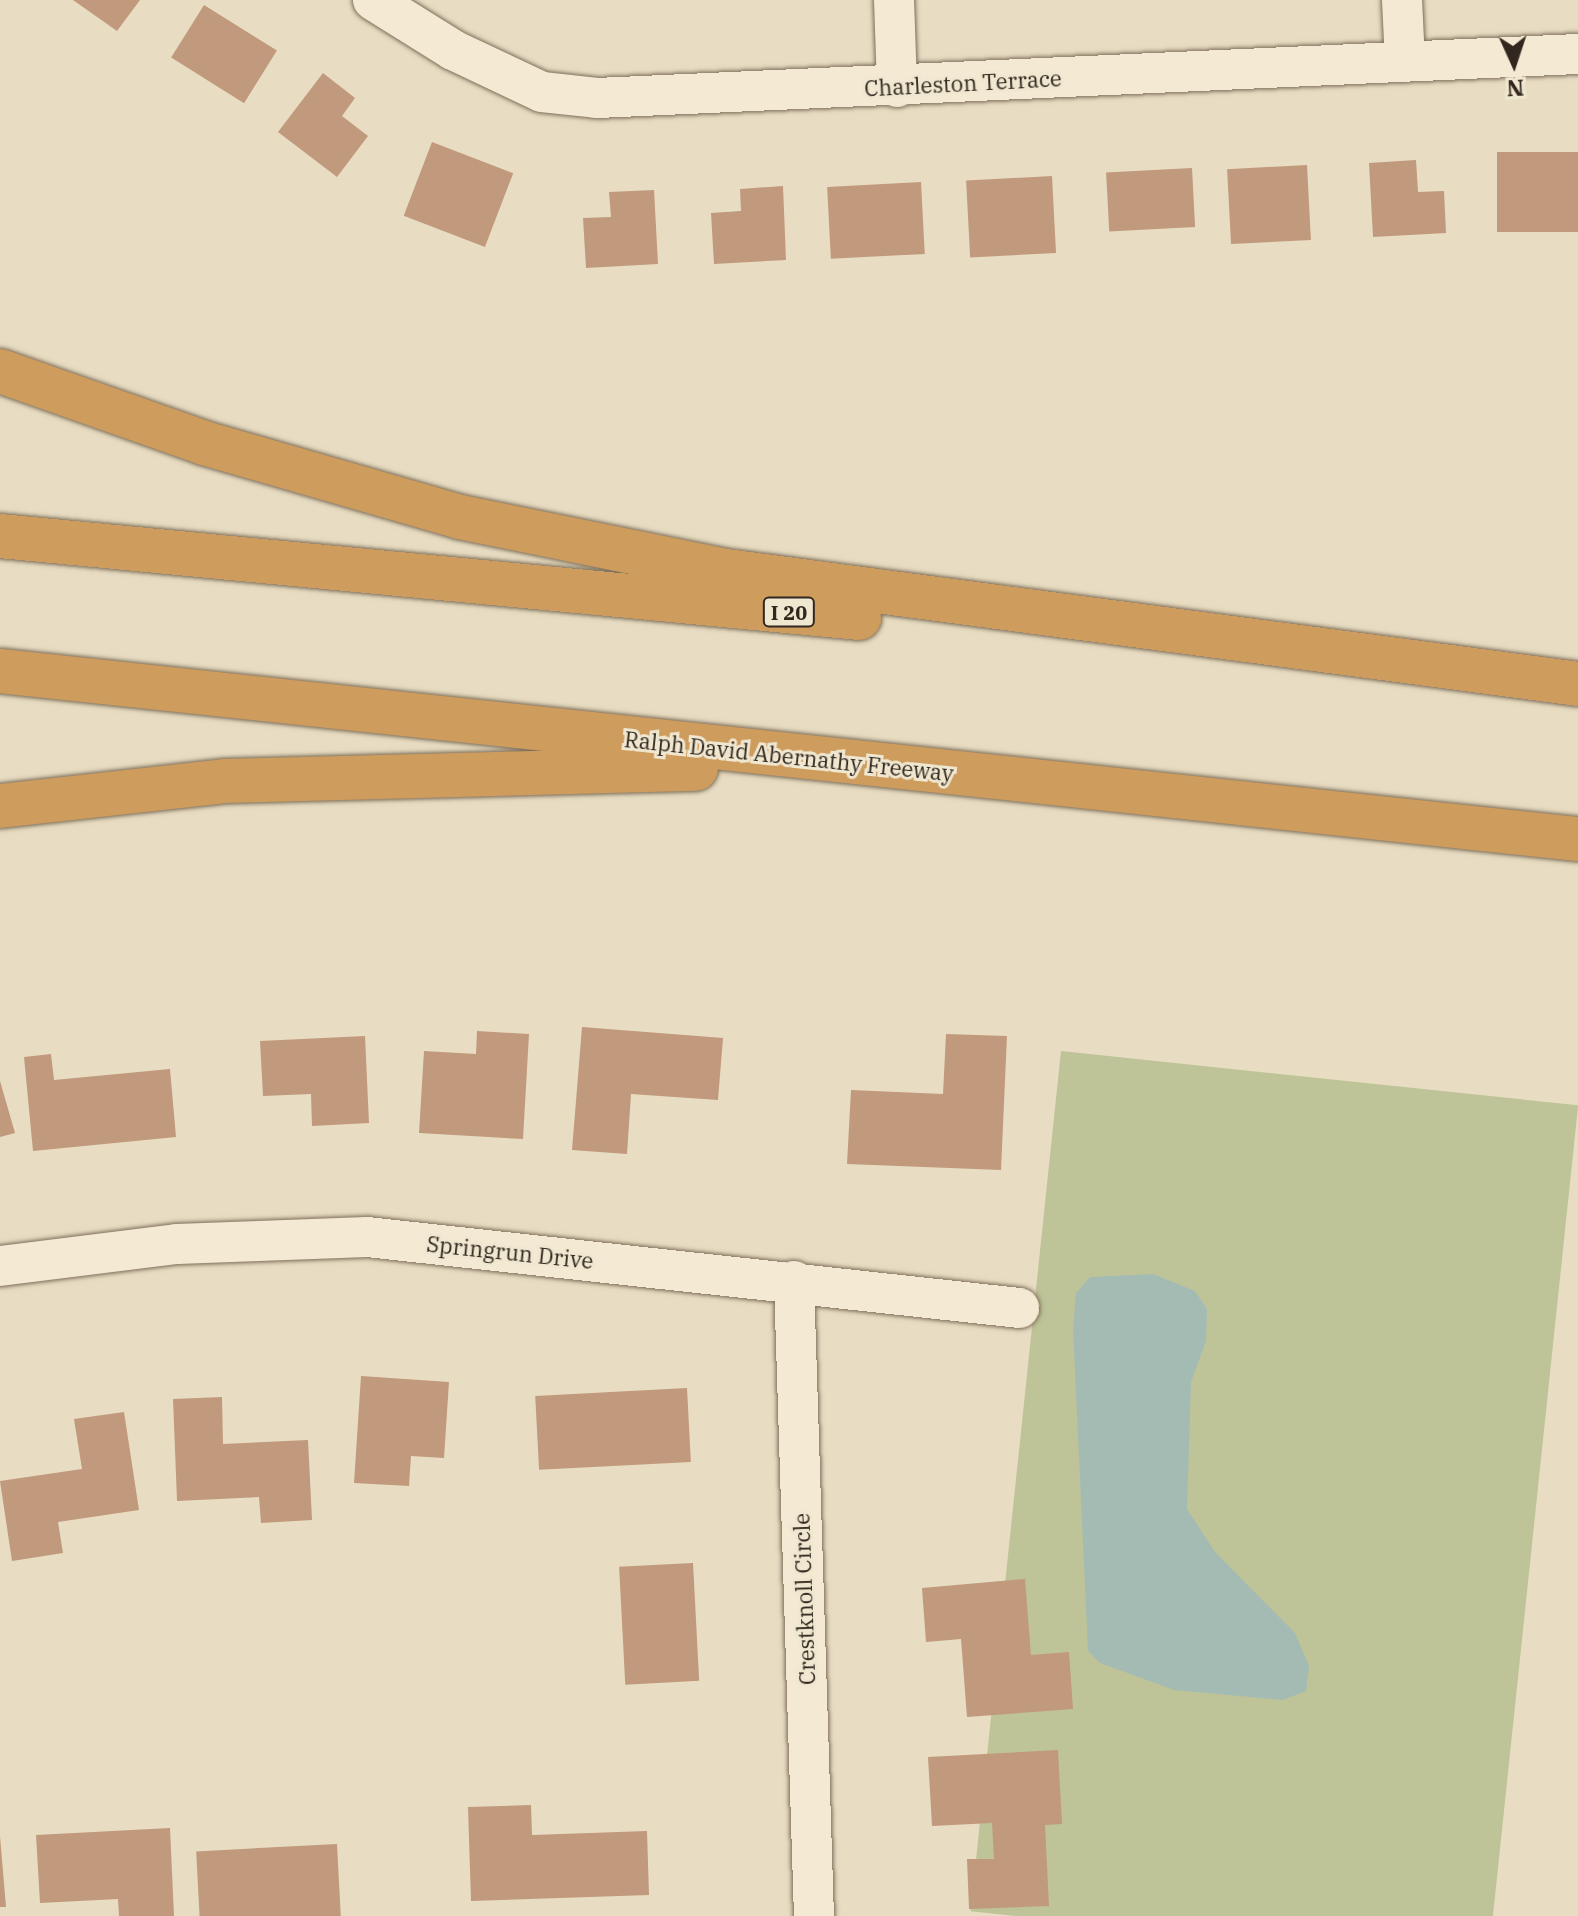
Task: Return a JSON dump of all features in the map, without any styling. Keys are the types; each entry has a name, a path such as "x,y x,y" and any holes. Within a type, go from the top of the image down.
{"highway":[{"path":"0,371 204,443 460,517 726,571 1578,686"},
{"name":"I 20","path":"0,536 1578,686"},
{"name":"Ralph David Abernathy Freeway","path":"0,671 1578,839"},
{"path":"0,806 225,781 870,764"}],"street":[{"name":"Charleston Terrace","path":"373,0 453,50 542,92 597,98 897,87 1578,54"},
{"path":"894,0 897,87"},
{"path":"1402,0 1405,61"},
{"name":"Springrun Drive","path":"0,1266 177,1244 367,1237 794,1281 1019,1308"},
{"name":"Crestknoll Circle","path":"794,1281 814,1916"}],"green space":[{"path":"1061,1051 1578,1105 1493,1916 1016,1916 971,1911"}],"water":[{"path":"1153,1274 1195,1291 1207,1309 1206,1341 1191,1382 1187,1509 1215,1552 1295,1633 1309,1666 1306,1691 1283,1700 1174,1690 1100,1663 1088,1651 1073,1329 1076,1293 1090,1277"}],"building":[{"path":"73,0 140,0 117,31"},
{"path":"204,5 277,51 244,103 171,58"},
{"path":"323,73 355,98 342,116 368,136 337,177 278,132"},
{"path":"432,142 513,173 485,247 404,216"},
{"path":"1497,152 1578,152 1578,232 1497,232"},
{"path":"1416,160 1418,192 1444,191 1446,233 1373,237 1369,163"},
{"path":"1307,165 1311,240 1231,244 1227,169"},
{"path":"1192,168 1195,227 1109,231 1106,173"},
{"path":"1052,176 1056,253 970,257 966,181"},
{"path":"921,182 925,254 831,259 827,187"},
{"path":"783,186 786,260 714,264 711,213 741,211 740,189"},
{"path":"654,190 658,264 586,268 583,218 611,217 609,192"},
{"path":"582,1027 723,1038 718,1100 631,1094 627,1154 572,1150"},
{"path":"477,1031 529,1034 523,1139 419,1133 424,1051 476,1054"},
{"path":"946,1034 1007,1036 1001,1170 847,1164 851,1090 943,1094"},
{"path":"365,1036 369,1123 312,1126 311,1094 263,1096 260,1041"},
{"path":"51,1054 54,1080 170,1069 176,1137 33,1151 24,1057"},
{"path":"0,1081 15,1133 0,1137"},
{"path":"361,1376 449,1382 444,1458 411,1456 409,1486 354,1483"},
{"path":"687,1388 691,1462 539,1470 535,1396"},
{"path":"222,1397 223,1444 308,1440 312,1520 261,1523 259,1497 177,1501 173,1399"},
{"path":"124,1412 139,1510 58,1522 63,1553 12,1561 0,1481 82,1469 74,1419"},
{"path":"693,1563 699,1681 625,1685 619,1567"},
{"path":"1025,1579 1031,1655 1069,1652 1073,1709 967,1717 961,1639 926,1642 922,1588"},
{"path":"1058,1750 1062,1824 1045,1825 1049,1906 969,1909 967,1859 994,1859 992,1823 932,1826 928,1757"},
{"path":"531,1805 532,1835 647,1831 649,1895 471,1901 468,1807"},
{"path":"170,1828 174,1916 119,1916 118,1899 40,1903 36,1835"},
{"path":"0,1836 6,1907 0,1907"},
{"path":"337,1844 341,1916 200,1916 196,1851"}]}
